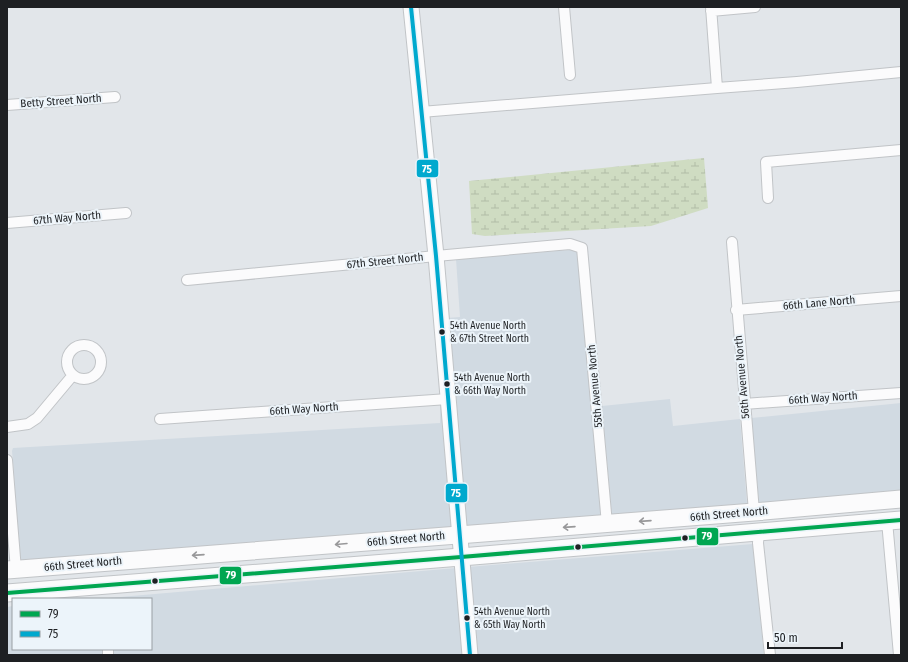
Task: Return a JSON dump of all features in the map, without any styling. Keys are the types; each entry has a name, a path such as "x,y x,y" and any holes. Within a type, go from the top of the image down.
{"main road":[{"path":"411,7 436,256 470,655"},
{"name":"66th Street North","path":"12,570 607,524 901,499"},
{"path":"759,531 776,520 853,507 865,503"},
{"path":"652,540 658,535 671,529 721,524 745,519 754,512"},
{"name":"66th Street North","path":"7,592 461,557 894,520"},
{"path":"240,574 240,568 242,565 278,560 291,548"},
{"path":"163,580 175,570 213,565 219,554"},
{"path":"34,591 51,580 144,572 151,567 153,559"}],"street":[{"path":"564,7 570,75"},
{"path":"717,88 711,9 755,7"},
{"path":"421,112 797,82 901,72"},
{"name":"Betty Street North","path":"7,105 115,97"},
{"path":"768,198 766,162 901,150"},
{"name":"67th Way North","path":"7,223 126,213"},
{"name":"56th Avenue North","path":"732,242 736,310 754,512"},
{"name":"67th Street North","path":"187,280 570,244 582,248"},
{"name":"55th Avenue North","path":"582,248 607,524"},
{"name":"66th Lane North","path":"736,310 901,296"},
{"path":"7,427 28,424 37,418 73,375"},
{"name":"66th Way North","path":"744,404 901,393"},
{"name":"66th Way North","path":"160,419 448,399"},
{"path":"7,460 12,570"},
{"path":"894,520 900,655"},
{"path":"759,531 758,543 770,655"}],"shaded area":[{"path":"570,250 577,252 601,516 464,527 447,318 460,317 456,259"},
{"path":"670,399 673,426 740,419 747,504 612,515 602,406"},
{"path":"901,403 901,491 759,503 751,418"},
{"path":"440,404 443,404 453,528 21,563 15,500 13,448 440,423"},
{"path":"753,544 764,655 475,655 468,567"},
{"path":"456,568 464,655 114,655 113,650 152,650 152,598 109,598"},
{"path":"12,606 12,650 102,650 102,655 7,655 7,607"}],"green space":[{"path":"704,158 708,208 651,226 485,236 472,234 469,181"}],"transit line":[{"name":"75","path":"411,7 436,256 470,655"},
{"name":"79","path":"7,593 901,520"}],"place":[{"name":"54th Avenue North & 67th Street North","path":"442,332"},
{"name":"54th Avenue North & 66th Way North","path":"447,384"},
{"name":"54th Avenue North & 65th Way North","path":"467,618"}]}
